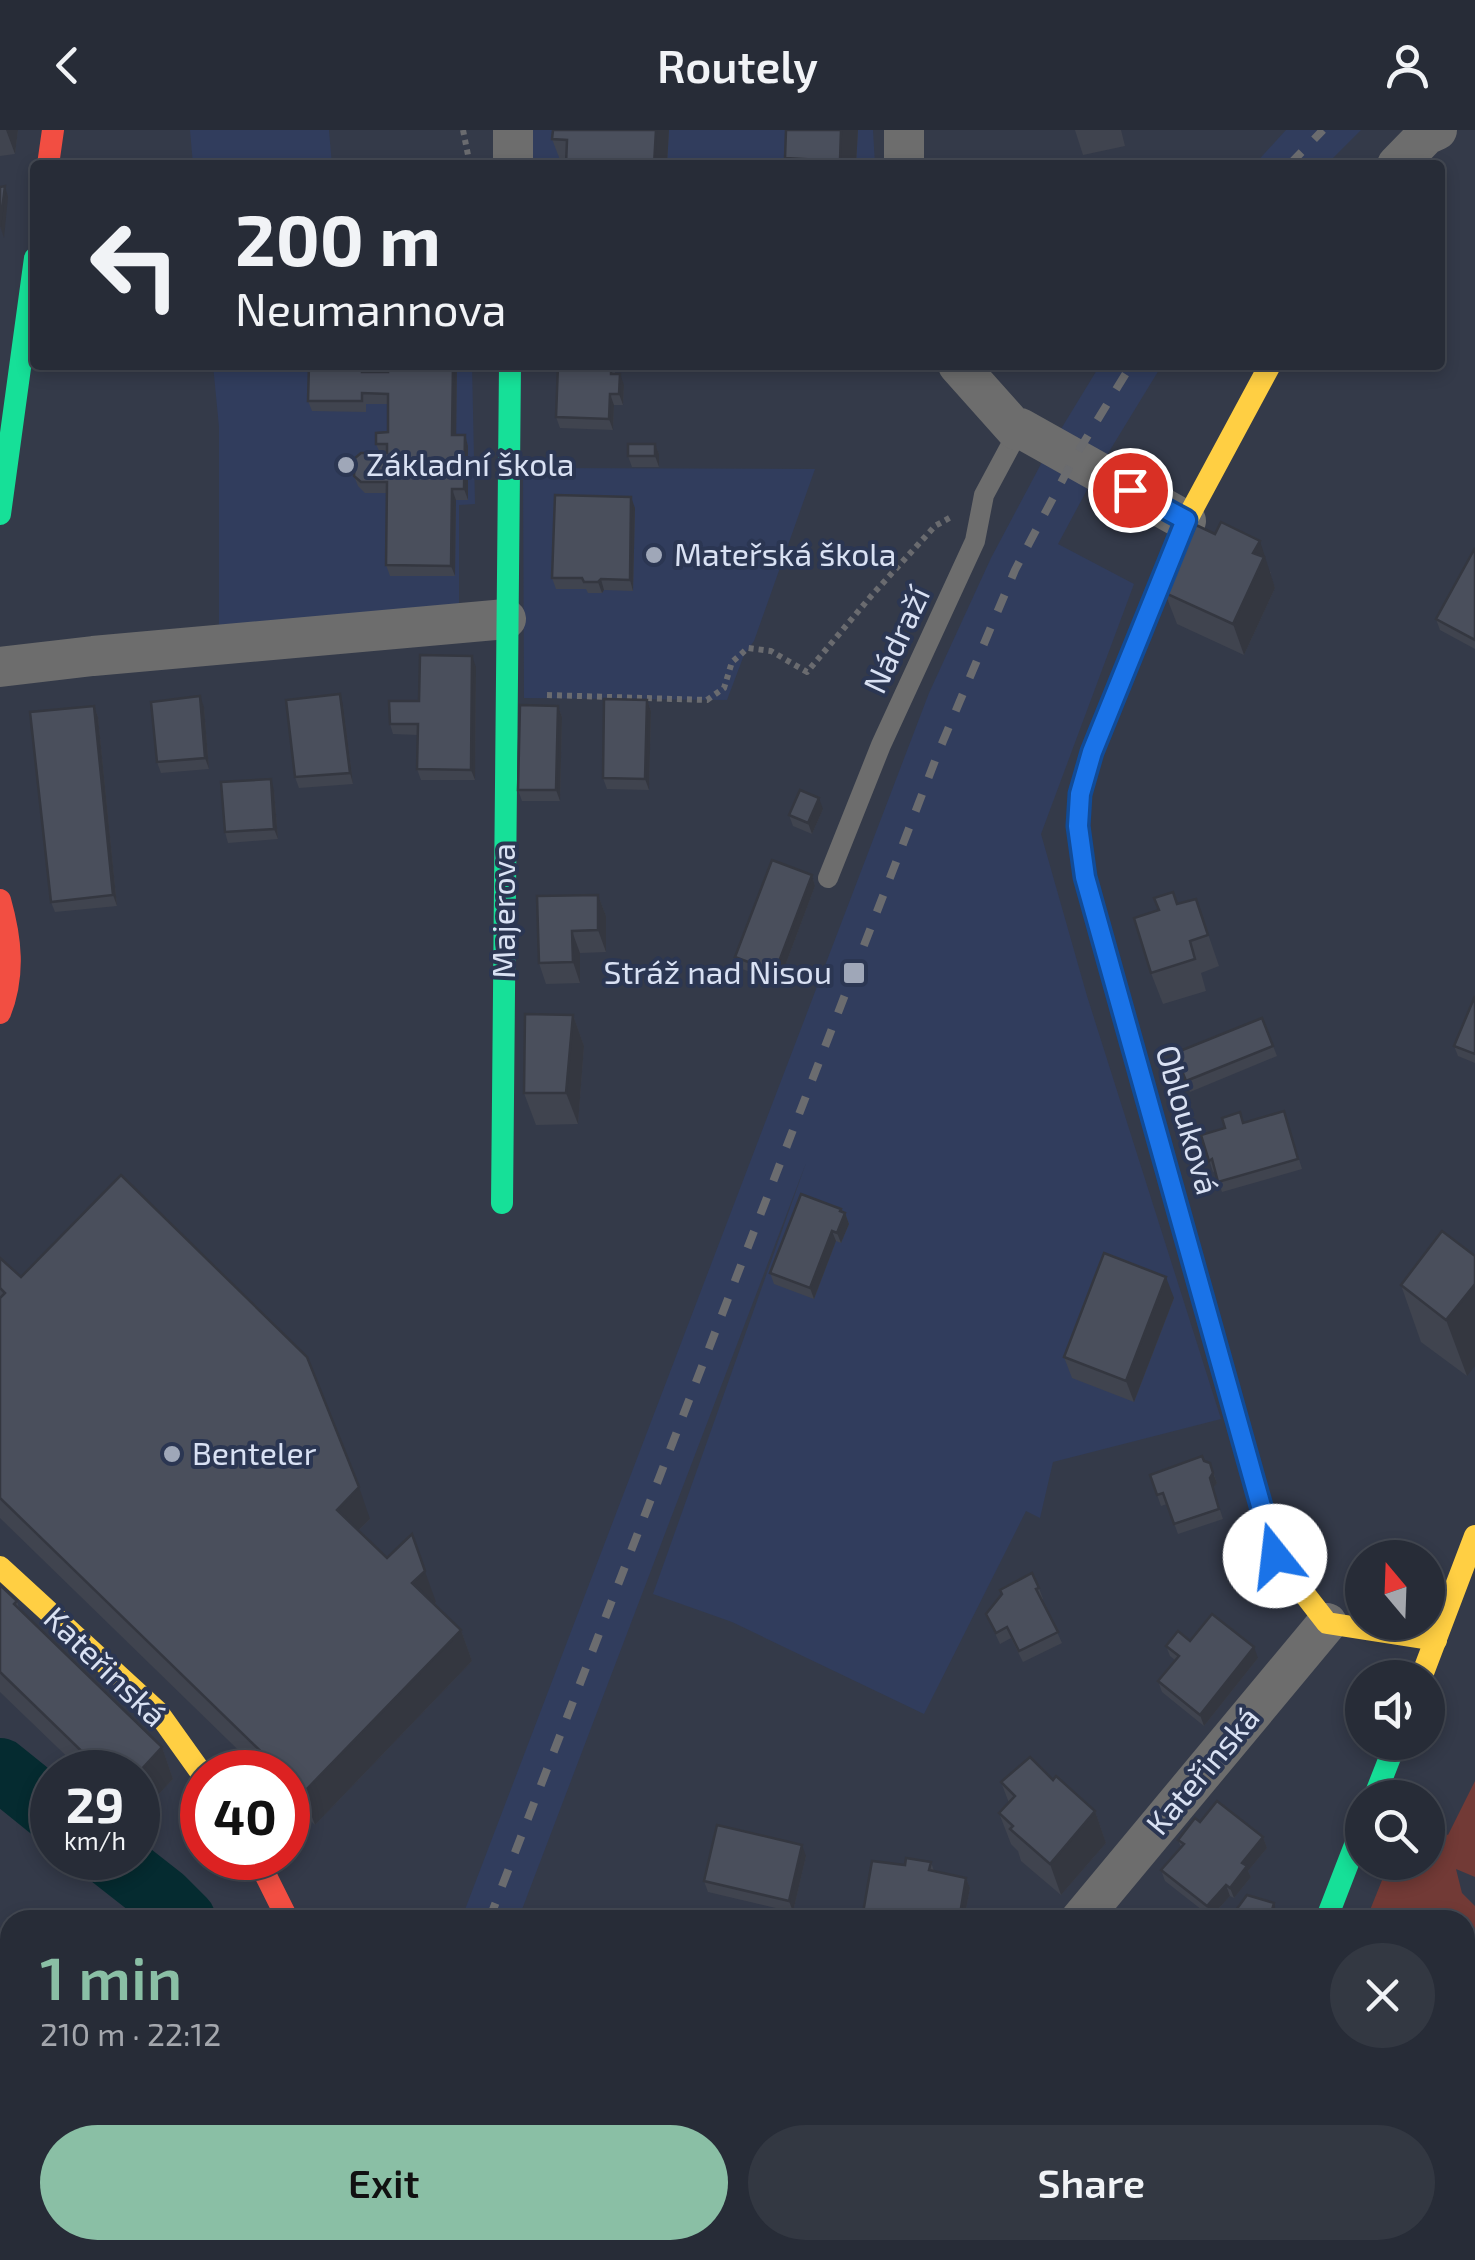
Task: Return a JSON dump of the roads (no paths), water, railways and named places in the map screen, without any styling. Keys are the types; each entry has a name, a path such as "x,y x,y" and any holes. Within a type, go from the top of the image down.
{"street":[{"path":"49,160 52,130"},
{"path":"513,130 513,160"},
{"path":"904,130 904,160"},
{"path":"1402,160 1426,136 1438,130"},
{"path":"0,514 30,295"},
{"name":"Majerova","path":"502,1203 510,370"},
{"path":"962,370 1016,430 1020,428 1186,520"},
{"name":"Oblouková","path":"1267,370 1186,520 1092,752 1080,794 1078,826 1085,877 1275,1556 1327,1623"},
{"path":"0,667 506,619"},
{"path":"0,900 7,922 12,976 0,1013"},
{"path":"1445,1616 1475,1536"},
{"name":"Kateřinská","path":"0,1567 158,1711 185,1750"},
{"path":"1327,1623 1345,1626"},
{"name":"Kateřinská","path":"1088,1910 1327,1623"},
{"path":"1428,1660 1436,1640"},
{"path":"1330,1910 1345,1871"},
{"path":"267,1880 283,1910"}],"lane":[{"name":"Nádraží","path":"828,878 881,745 976,541 984,495 1020,428"}],"waterway":[{"path":"0,1769 30,1793"},
{"path":"140,1880 175,1910"}],"railway":[{"path":"1294,160 1323,130"},
{"path":"493,1910 938,753 1015,570 1073,460 1128,370"}],"place":[{"name":"Základní škola","path":"346,465"},
{"name":"Mateřská škola","path":"654,555"},
{"name":"Stráž nad Nisou","path":"854,973"},
{"name":"Benteler","path":"172,1454"}]}
